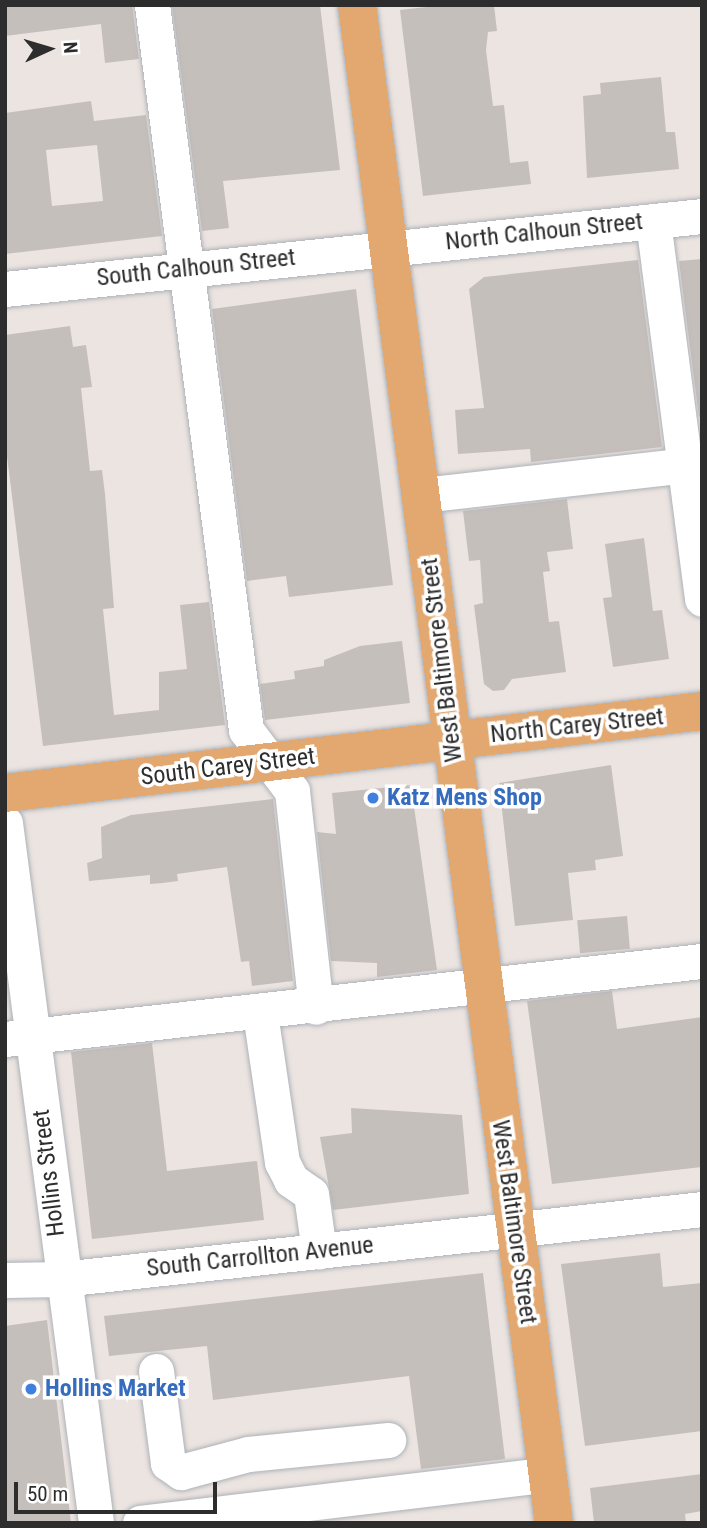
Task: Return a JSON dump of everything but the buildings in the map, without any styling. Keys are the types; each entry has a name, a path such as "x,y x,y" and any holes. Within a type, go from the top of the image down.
{"main road":[{"name":"West Baltimore Street","path":"357,5 387,248 423,495 483,987 554,1523"},
{"name":"North Carey Street","path":"452,740 702,711"},
{"name":"South Carey Street","path":"5,793 452,740"}],"street":[{"path":"152,5 246,730 292,791 316,1007"},
{"name":"North Calhoun Street","path":"387,248 702,216"},
{"path":"653,221 702,599"},
{"name":"South Calhoun Street","path":"5,289 387,248"},
{"path":"423,495 686,465"},
{"name":"Hollins Street","path":"5,822 19,1037 62,1279 96,1523"},
{"path":"19,1037 316,1007 702,961"},
{"path":"260,1013 282,1162 291,1180 311,1194 319,1251"},
{"name":"South Carrollton Avenue","path":"5,1280 62,1279 702,1209"},
{"path":"156,1371 168,1463 181,1472 204,1469 248,1454 388,1440"},
{"path":"204,1469 209,1515"},
{"path":"139,1523 209,1515 282,1515 548,1474"}],"place":[{"name":"Katz Mens Shop","path":"373,798"},
{"name":"Hollins Market","path":"31,1389"}]}
